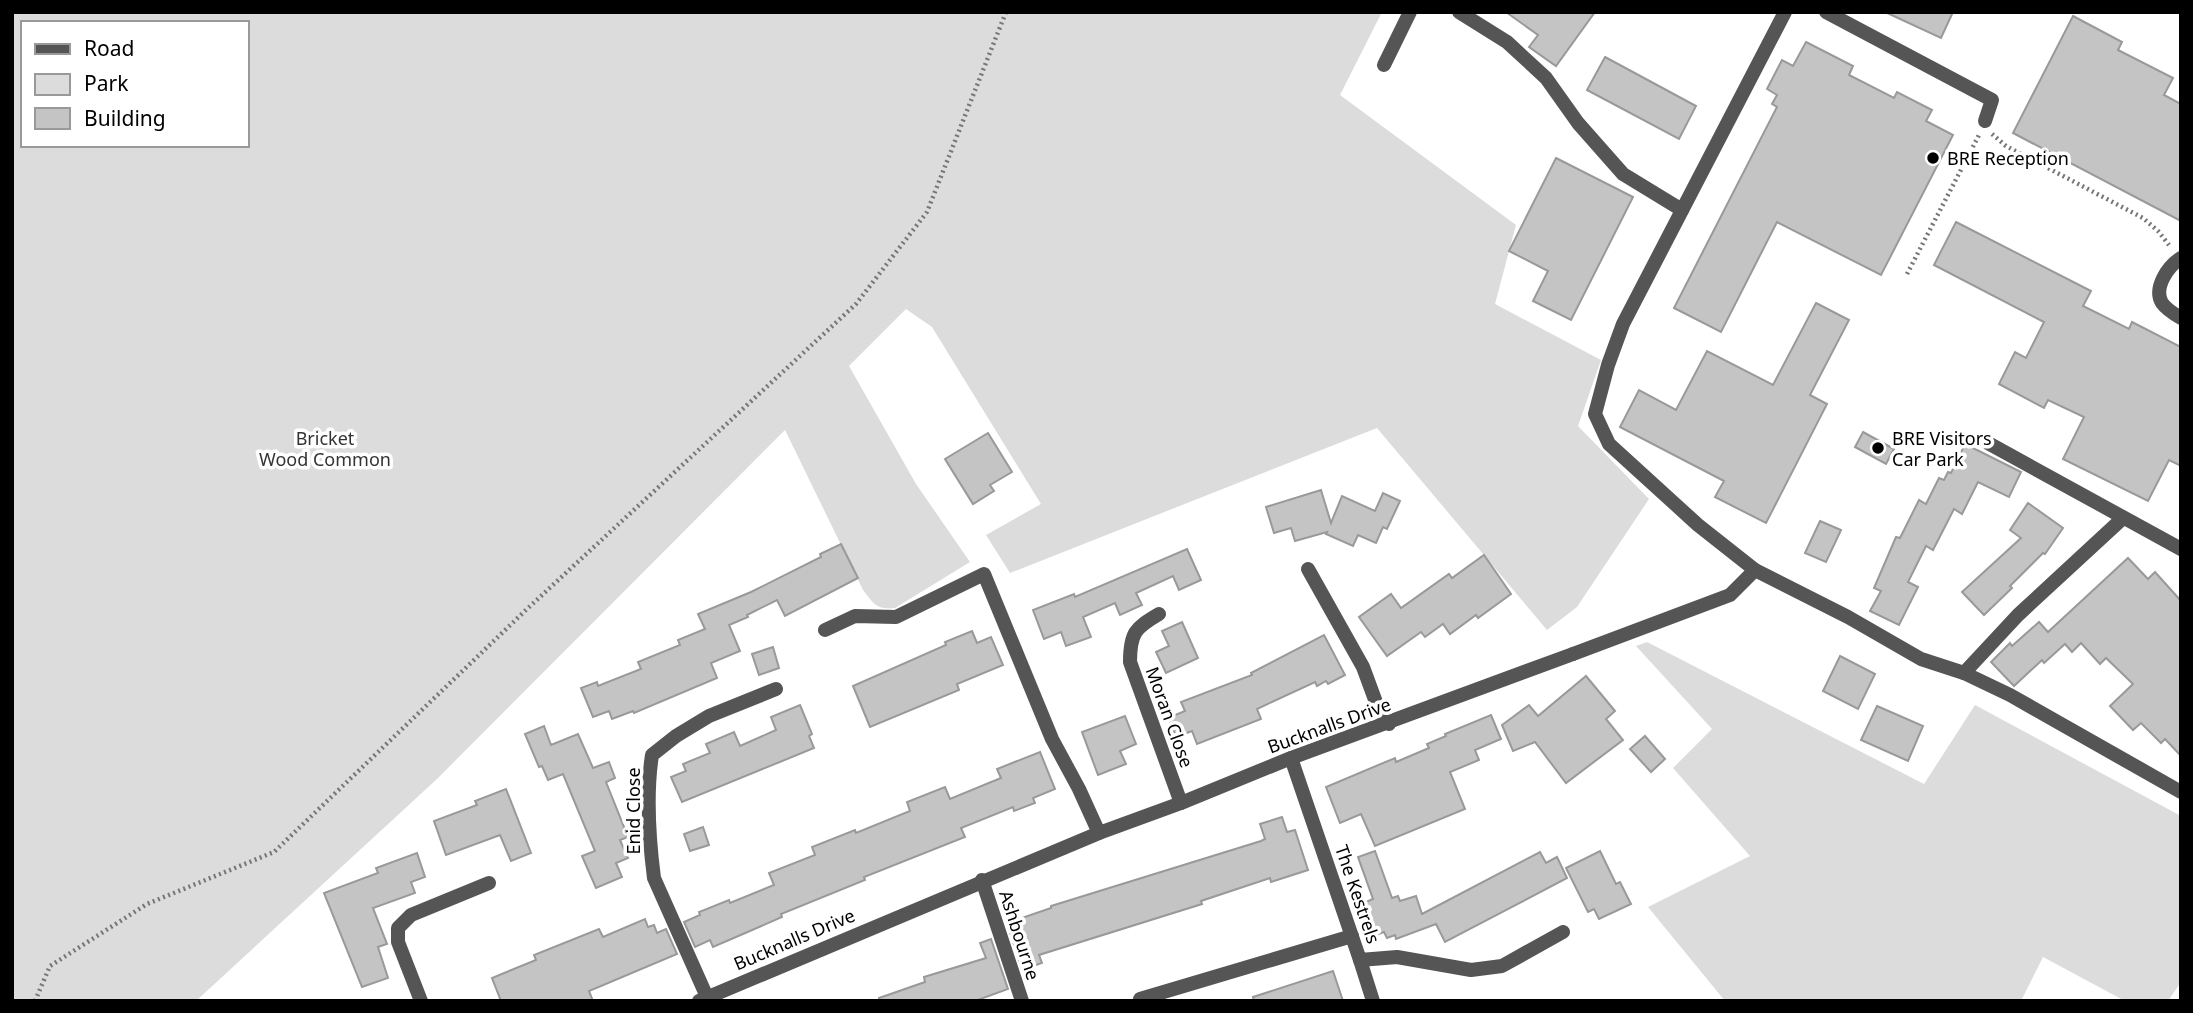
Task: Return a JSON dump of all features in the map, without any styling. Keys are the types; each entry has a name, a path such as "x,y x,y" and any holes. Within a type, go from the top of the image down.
{"street":[{"path":"1384,65 1410,12"},
{"path":"1459,12 1507,43 1546,78 1578,123 1623,174 1682,210"},
{"path":"1785,12 1623,324 1608,365 1595,414 1609,444 1698,525 1755,570 1848,617 1921,659 1964,673 2010,695 2181,792"},
{"path":"1826,12 1992,100 1984,121"},
{"path":"2180,258 2171,266 2159,292 2160,301 2166,309 2181,318"},
{"path":"1988,443 2123,518 2179,543"},
{"path":"1964,673 2018,615 2123,518"},
{"path":"1308,569 1358,656 1377,705 1390,723"},
{"name":"Bucknalls Drive","path":"703,999 1099,833 1291,758 1730,594 1755,570"},
{"path":"825,630 855,616 896,618 984,574 1052,739 1099,833"},
{"name":"Moran Close","path":"1159,614 1135,631 1130,642 1130,662 1181,803"},
{"name":"Enid Close","path":"703,999 654,878 650,771 652,755 676,736 709,716 776,689"},
{"name":"The Kestrels","path":"1291,758 1360,960 1397,957 1471,970 1502,966 1563,932"},
{"name":"Ashbourne","path":"982,880 1021,1001"},
{"path":"421,1001 398,943 398,928 411,915 489,883"},
{"path":"1140,999 1352,936"},
{"path":"1360,960 1373,1001"}],"path":[{"path":"36,1001 50,965 146,904 274,852 527,609 856,304 927,212 1006,12"},
{"path":"1984,121 1995,138 2006,146 2143,218 2158,231 2180,258"},
{"path":"1907,274 1974,146 1984,121"}],"green space":[{"name":"Bricket Wood Common","path":"12,12 1382,12 1340,95 1516,225 1495,304 1601,360 1578,426 1649,499 1577,607 1547,630 1377,428 1010,573 986,535 1041,504 932,327 906,309 849,366 916,484 970,562 895,608 876,605 863,590 785,430 437,779 196,1001 12,1001"},
{"path":"1647,642 1924,784 1975,705 2181,816 2181,982 2168,1001 2125,1001 2043,957 2021,1001 1725,1001 1648,907 1750,856 1673,768 1712,729 1636,646"}],"building":[{"path":"1506,12 1595,12 1556,66 1529,47 1538,35"},
{"path":"1885,12 1953,12 1941,38"},
{"path":"2073,16 2122,42 2118,50 2173,78 2164,95 2181,104 2181,221 2013,133"},
{"path":"1806,42 1853,66 1849,75 1894,98 1897,92 1932,110 1926,121 1953,135 1881,275 1777,222 1721,332 1674,308 1777,107 1772,104 1777,95 1767,89 1782,60 1793,66"},
{"path":"1605,57 1696,106 1679,139 1587,90"},
{"path":"1556,158 1633,197 1571,320 1533,301 1548,271 1509,251"},
{"path":"1956,222 2091,291 2083,306 2129,329 2132,322 2181,347 2181,466 2169,460 2148,501 2063,459 2084,417 2048,400 2044,408 1999,384 2015,352 2026,358 2044,322 1934,265"},
{"path":"1816,303 1849,320 1810,395 1827,404 1766,523 1715,497 1724,481 1620,427 1639,390 1676,410 1707,351 1773,385"},
{"path":"1863,432 1894,449 1886,464 1855,447"},
{"path":"988,433 1012,472 990,485 994,491 973,504 945,459"},
{"path":"1965,444 2021,472 2009,497 1978,482 1962,514 1954,509 1933,550 1926,546 1908,582 1918,587 1899,625 1870,611 1881,591 1874,588 1896,537 1900,538 1919,500 1926,504 1939,478 1944,480 1948,472 1951,473"},
{"path":"1321,490 1331,523 1342,496 1375,511 1383,493 1400,501 1387,529 1383,527 1376,543 1358,535 1353,546 1326,534 1327,532 1295,541 1291,528 1274,533 1266,507"},
{"path":"2028,503 2063,528 2045,554 2010,586 2012,588 1984,615 1962,592 2021,538 2010,530"},
{"path":"1820,521 1841,530 1826,562 1805,553"},
{"path":"841,544 858,578 785,616 777,600 729,625 740,651 711,663 717,678 634,713 633,711 612,719 609,711 593,717 581,688 597,682 598,686 641,669 638,662 680,645 678,640 705,629 698,614 751,592"},
{"path":"1187,549 1201,580 1179,590 1173,576 1136,593 1142,605 1120,615 1115,603 1083,617 1091,637 1066,646 1061,632 1044,639 1033,610 1074,594 1075,597"},
{"path":"1484,555 1511,594 1450,634 1443,624 1425,637 1421,632 1387,656 1359,617 1391,594 1401,608 1449,574 1452,578"},
{"path":"2128,558 2148,579 2155,572 2181,601 2181,756 2165,739 2161,743 2141,723 2133,730 2110,706 2133,684 2106,658 2100,664 2081,643 2072,652 2065,644 2044,663 2042,660 2014,686 1991,662 2010,643 2012,646 2039,622 2048,632"},
{"path":"1182,622 1198,658 1166,673 1156,652 1169,646 1162,631"},
{"path":"972,631 977,643 991,637 1003,665 957,684 959,690 870,727 853,686"},
{"path":"1324,635 1345,675 1328,684 1326,681 1317,686 1315,682 1257,709 1261,719 1197,744 1192,731 1176,737 1168,718 1185,711 1181,702 1252,675 1251,673"},
{"path":"773,647 779,668 759,675 752,654"},
{"path":"1840,656 1875,674 1858,709 1823,691"},
{"path":"1586,676 1615,711 1606,719 1623,740 1566,783 1535,742 1513,751 1502,725 1529,705 1538,716"},
{"path":"800,705 812,734 809,736 814,748 682,802 671,777 686,771 683,764 710,753 706,744 734,732 740,746 776,730 771,717"},
{"path":"1877,706 1923,726 1908,761 1861,740"},
{"path":"1491,715 1501,739 1475,750 1479,760 1450,772 1465,809 1375,846 1361,814 1340,823 1326,787 1395,758 1396,762 1429,748 1427,744 1446,736 1445,734"},
{"path":"1125,716 1136,744 1120,751 1126,764 1098,775 1082,732"},
{"path":"544,726 551,745 578,734 593,768 609,762 615,778 606,782 628,837 620,840 628,858 616,863 622,877 596,888 582,856 595,851 563,774 548,780 542,766 539,767 525,734"},
{"path":"1645,736 1665,759 1651,772 1630,749"},
{"path":"1040,752 1055,789 1033,798 1035,803 1014,811 1013,807 961,828 965,837 864,877 865,880 781,914 782,917 713,947 710,940 695,947 684,922 700,915 699,912 774,885 769,873 815,855 812,847 910,811 907,802 945,787 950,799 1001,778 997,769"},
{"path":"506,789 531,853 511,861 500,835 446,855 434,821 477,805 475,801"},
{"path":"1282,817 1287,832 1295,830 1308,870 1271,882 1270,878 1201,901 1202,904 1039,955 1042,963 1022,970 1007,923 1051,906 1261,841 1265,839 1260,824"},
{"path":"703,827 709,845 690,851 684,834"},
{"path":"1375,851 1392,898 1398,896 1400,901 1416,896 1422,914 1540,852 1546,863 1557,857 1567,878 1445,942 1436,924 1396,939 1395,935 1387,938 1384,932 1370,937 1359,905 1373,899 1358,857"},
{"path":"1600,851 1616,884 1620,882 1631,904 1599,919 1594,909 1588,912 1566,868"},
{"path":"417,853 425,877 411,882 415,893 373,908 387,944 378,947 388,978 362,987 324,893 378,873 376,868"},
{"path":"645,919 648,927 654,925 657,933 666,929 677,954 589,991 593,1001 501,1001 492,978 536,960 534,955 599,929 603,937"},
{"path":"991,939 1008,989 975,1001 879,1001 879,998 925,982 924,977 986,958 980,943"},
{"path":"1333,971 1343,1001 1254,1001 1253,997"}],"place":[{"name":"BRE Reception","path":"1933,158"},
{"name":"BRE Visitors Car Park","path":"1878,448"}]}
